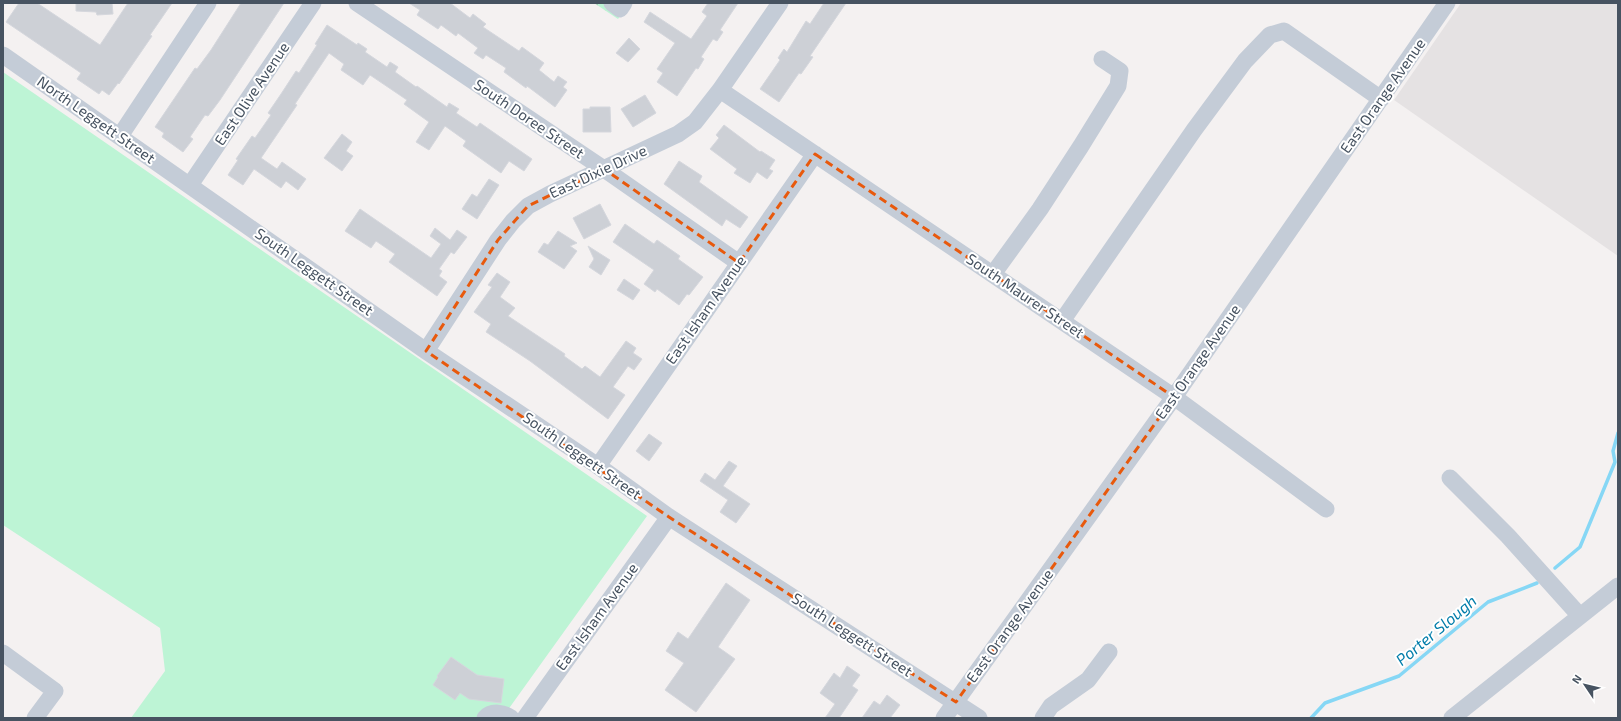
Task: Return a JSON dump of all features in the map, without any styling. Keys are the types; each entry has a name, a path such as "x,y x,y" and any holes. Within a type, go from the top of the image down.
{"street":[{"path":"120,136 208,3"},
{"name":"East Olive Avenue","path":"190,185 313,3"},
{"name":"South Doree Street","path":"357,3 604,169 738,263"},
{"path":"612,3 620,9 624,3"},
{"name":"East Dixie Drive","path":"426,351 498,240 513,221 528,206 550,194 678,134 695,122 720,90 780,3"},
{"name":"East Orange Avenue","path":"944,718 1174,397 1447,3"},
{"path":"1062,321 1244,61 1270,35 1284,31 1381,99"},
{"name":"North Leggett Street","path":"3,55 190,185"},
{"path":"993,274 1052,190 1118,86 1120,71 1102,58"},
{"name":"South Maurer Street","path":"720,90 1174,397 1326,509"},
{"name":"East Isham Avenue","path":"598,466 815,154"},
{"name":"South Leggett Street","path":"190,185 426,351 598,466 669,517 979,718"},
{"path":"1450,478 1508,536 1580,616"},
{"name":"East Isham Avenue","path":"525,718 669,517"},
{"path":"1452,718 1618,586"},
{"path":"1043,718 1051,706 1088,680 1109,652"},
{"path":"3,653 54,691 35,718"},
{"path":"485,718 498,713 511,718"}],"highlighted area":[{"path":"815,154 1174,397 956,702 669,517 426,351 498,240 528,206 604,169 739,263"}],"shaded area":[{"path":"1461,3 1618,3 1618,256 1394,100"}],"green space":[{"path":"594,3 629,3 618,19"},
{"path":"3,72 647,516 502,718 131,718 165,671 160,628 3,525"}],"building":[{"path":"19,3 37,3 100,45 128,3 172,3 150,35 152,36 119,84 118,83 109,95 102,90 99,94 77,79 81,73 6,22"},
{"path":"76,3 112,3 113,14 97,15 96,12 76,11"},
{"path":"241,3 284,3 220,100 208,116 205,115 190,137 193,139 183,152 162,137 164,133 155,127 195,68 197,69 211,50"},
{"path":"409,3 450,3 470,18 473,14 486,24 483,27 519,51 522,47 544,63 539,70 554,82 558,76 567,82 563,87 567,90 555,107 527,86 526,88 504,72 506,68 486,55 483,59 474,53 478,48 458,33 456,36 441,25 438,29 417,15 420,10"},
{"path":"708,3 738,3 720,30 723,32 717,41 713,39 701,57 704,59 698,69 696,68 677,96 657,82 663,73 657,69 675,43 644,22 650,12 691,39 707,16 702,12"},
{"path":"824,3 846,3 810,56 813,57 801,74 799,73 779,102 760,89 780,60 778,58 784,49 787,52 806,21 810,24"},
{"path":"327,25 357,45 358,43 367,49 365,52 387,67 390,62 398,67 395,72 416,87 417,86 447,107 449,103 459,109 456,113 477,127 480,123 532,159 524,171 509,161 501,173 463,146 466,141 445,126 429,150 416,142 429,122 404,104 407,100 370,75 363,85 341,70 344,64 329,53 295,104 297,105 261,158 277,169 282,162 306,179 298,190 286,181 281,188 254,169 243,185 228,175 238,160 236,159 252,136 255,138 271,115 268,113 296,71 299,73 317,45 315,44"},
{"path":"629,38 640,49 628,62 616,53"},
{"path":"645,95 656,113 633,127 621,109"},
{"path":"590,107 610,107 611,132 583,132 583,109 590,109"},
{"path":"724,125 760,152 761,151 775,160 769,169 773,171 767,179 757,172 750,183 734,173 737,169 710,149 719,138 716,135"},
{"path":"342,134 352,142 346,151 353,156 342,171 324,158"},
{"path":"679,161 702,176 699,182 748,217 740,228 726,219 722,226 664,184"},
{"path":"489,179 499,185 477,219 462,209 472,194 477,197"},
{"path":"600,204 611,225 584,239 573,218"},
{"path":"360,209 431,258 441,244 430,236 435,228 450,240 457,230 467,237 454,254 451,252 439,269 442,271 439,276 447,282 437,296 389,262 395,254 376,241 371,248 345,231"},
{"path":"625,224 654,244 657,240 680,256 678,259 703,277 679,305 657,289 655,292 644,284 654,270 613,242"},
{"path":"558,231 577,243 570,246 577,251 564,269 538,252 544,243 548,245"},
{"path":"588,246 610,260 601,275 589,267 594,259"},
{"path":"497,273 510,282 500,297 515,308 508,316 565,354 564,356 582,369 585,366 600,377 626,341 636,348 633,353 642,359 634,370 628,366 613,387 625,395 608,419 530,361 486,332 491,324 474,312 492,287 488,285"},
{"path":"624,279 640,290 633,300 617,290"},
{"path":"649,434 662,443 649,461 636,451"},
{"path":"729,461 737,466 723,486 750,504 736,523 720,512 728,500 700,481 705,473 715,480"},
{"path":"726,583 750,600 718,647 735,659 696,712 665,690 684,663 666,651 678,632 688,639"},
{"path":"451,657 477,675 504,679 501,703 469,699 460,693 455,700 433,685 438,677 437,676"},
{"path":"847,666 860,675 852,686 858,690 839,718 825,718 835,704 820,693 834,673 840,678"},
{"path":"887,695 900,705 890,718 862,718 874,701 880,705"}],"waterway":[{"name":"Porter Slough","path":"1555,568 1580,547 1615,462 1613,451 1618,433"},
{"name":"Porter Slough","path":"1311,718 1325,703 1399,676 1488,602 1537,583"}]}
